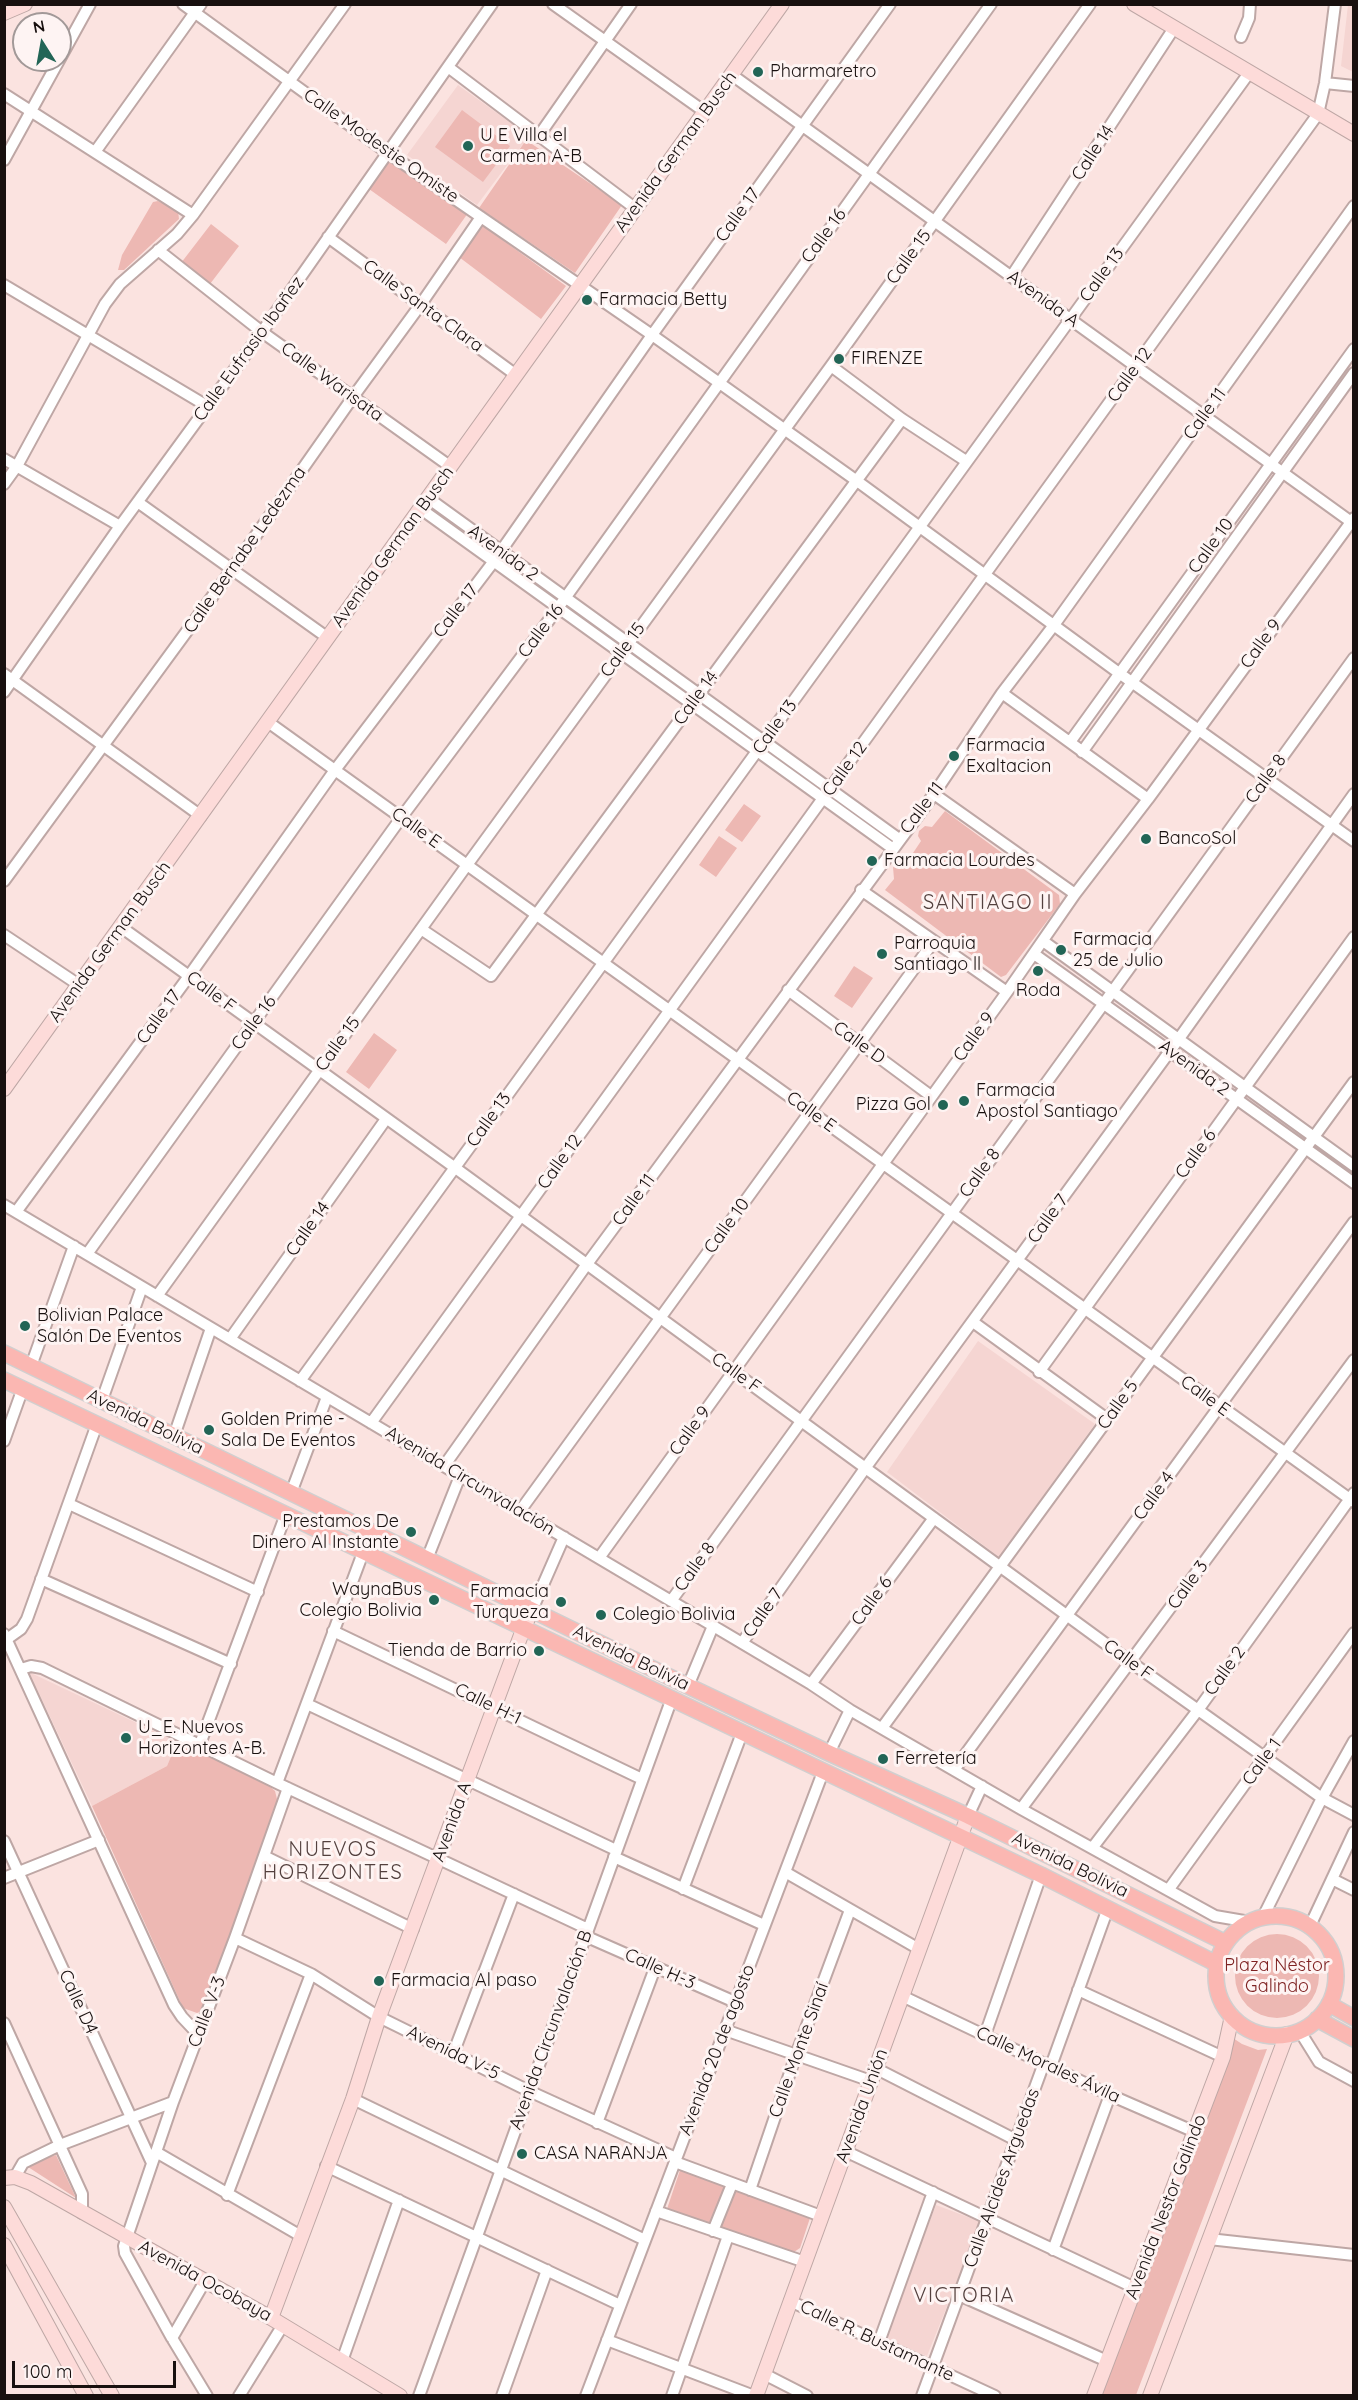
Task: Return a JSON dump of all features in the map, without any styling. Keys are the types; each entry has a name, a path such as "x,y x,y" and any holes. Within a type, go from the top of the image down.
{"main road":[{"name":"Avenida Bolivia","path":"4,1353 688,1686 968,1816 1226,1943"},
{"name":"Avenida Bolivia","path":"4,1380 1041,1875 1217,1964"},
{"path":"1290,1917 1310,1926 1323,1938 1332,1953 1336,1971 1335,1988 1329,2004 1317,2019 1293,2032 1263,2034 1251,2030 1232,2016 1219,1992 1216,1978 1217,1964 1226,1943 1239,1929 1256,1920 1290,1917"},
{"path":"1329,2004 1353,2018"},
{"path":"1317,2019 1353,2039"}],"street":[{"path":"4,13 25,4"},
{"path":"4,160 90,4"},
{"name":"Calle Modestie Omiste","path":"183,4 198,9 290,81 388,153 652,335 919,526 1119,674 1353,840"},
{"path":"4,484 17,466 105,304 120,284 193,215 345,4"},
{"name":"Calle Eufrasio Ibañez","path":"4,693 9,677 120,525 139,503 262,332 492,4"},
{"path":"553,4 705,112"},
{"path":"538,136 630,4"},
{"name":"Avenida German Busch","path":"4,1089 782,4"},
{"name":"Calle 17","path":"16,1212 189,976 335,770 494,561 652,335 890,4"},
{"name":"Calle 16","path":"87,1254 401,818 566,598 991,4"},
{"name":"Calle 15","path":"158,1296 1090,4"},
{"path":"1134,4 1150,9 1174,28 1353,134"},
{"path":"1242,37 1249,18 1250,4"},
{"path":"1318,114 1325,82 1335,4"},
{"path":"95,152 198,9"},
{"name":"Calle 14","path":"1011,277 1174,28"},
{"path":"448,67 636,208"},
{"name":"Calle 13","path":"300,1381 1250,73"},
{"name":"Avenida A","path":"732,75 1352,521"},
{"path":"1325,82 1353,86"},
{"path":"4,94 193,215"},
{"name":"Calle 12","path":"371,1423 1318,114"},
{"name":"Calle 11","path":"444,1466 587,1264 933,794 1002,693 1054,625 1353,206"},
{"name":"Calle Bernabe Ledezma","path":"4,881 231,571 422,304 481,217"},
{"name":"Calle Santa Clara","path":"328,237 516,375"},
{"name":"Calle Warisata","path":"158,250 262,332 451,467"},
{"path":"4,285 207,406"},
{"name":"Calle 10","path":"1070,742 1353,349"},
{"path":"831,366 902,419 966,461"},
{"name":"Calle 10","path":"1082,752 1353,373"},
{"name":"Calle 14","path":"421,929 491,976 902,419"},
{"path":"4,459 120,525"},
{"path":"139,503 231,571 328,638"},
{"name":"Avenida 2","path":"424,503 501,551 566,598 625,648"},
{"name":"Avenida 2","path":"424,503 494,561 558,608 625,648 761,745 830,789 896,843"},
{"name":"Calle 9","path":"598,1558 1007,992 1075,894 1148,799 1352,521"},
{"name":"Calle 8","path":"671,1601 1353,658"},
{"path":"9,677 201,816"},
{"path":"1002,693 1148,799"},
{"name":"Calle E","path":"268,722 1219,1406 1352,1498"},
{"name":"Avenida 2","path":"761,745 823,799 896,843"},
{"path":"933,794 1075,894"},
{"name":"Calle 7","path":"742,1643 866,1467 1170,1052 1353,794"},
{"path":"861,890 1007,992"},
{"name":"Calle F","path":"121,927 320,1069 1132,1663 1322,1798 1353,1815"},
{"path":"4,935 79,985"},
{"name":"Calle 6","path":"1040,1372 1353,937"},
{"name":"Calle 10","path":"520,1511 934,941"},
{"name":"Avenida 2","path":"1043,941 1353,1166"},
{"name":"Avenida 2","path":"1034,954 1353,1183"},
{"name":"Calle D","path":"788,990 931,1096"},
{"name":"Calle 5","path":"882,1728 1353,1082"},
{"name":"Calle 14","path":"230,1339 387,1119"},
{"name":"Avenida Circunvalación","path":"4,1205 811,1684 850,1710 1021,1809 1215,1916 1256,1920"},
{"name":"Calle 4","path":"954,1770 1353,1222"},
{"path":"31,1366 74,1246"},
{"path":"102,1400 142,1287"},
{"path":"973,1322 1107,1419"},
{"path":"174,1436 211,1328"},
{"name":"Calle 3","path":"1021,1809 1132,1663 1353,1360"},
{"path":"4,1441 23,1388"},
{"path":"291,1493 327,1397"},
{"path":"97,1424 27,1619 21,1629 6,1637 174,2005 198,2034"},
{"path":"427,1559 460,1476"},
{"name":"Calle 2","path":"1093,1847 1198,1710 1352,1498"},
{"path":"69,1504 258,1592"},
{"path":"200,1744 286,1514"},
{"name":"Calle 6","path":"811,1684 934,1518"},
{"path":"532,1610 564,1537"},
{"path":"277,1783 364,1551"},
{"path":"41,1579 231,1664"},
{"name":"Avenida A","path":"277,2321 301,2236 353,2099 379,2017 532,1610"},
{"path":"688,1686 713,1626"},
{"name":"Calle H-1","path":"333,1631 642,1779"},
{"name":"Calle 1","path":"1169,1889 1353,1633"},
{"name":"Calle H-3","path":"21,1669 31,1666 42,1668 277,1783 514,1894 655,1968 735,2002"},
{"name":"Avenida Circunvalación B","path":"419,2396 672,1698"},
{"path":"307,1704 468,1780 683,1889 764,1925"},
{"path":"829,1753 850,1710"},
{"path":"683,1889 742,1733"},
{"path":"1256,1920 1353,1741"},
{"name":"Avenida 20 de agosto","path":"586,2396 823,1772"},
{"path":"968,1816 982,1786"},
{"name":"Calle V-3","path":"127,2237 173,2103 288,1788"},
{"name":"Avenida Unión","path":"755,2396 968,1816"},
{"path":"1310,1926 1353,1832"},
{"path":"4,1878 99,1840"},
{"name":"Calle D4","path":"4,1841 152,2163"},
{"path":"264,1856 413,1929"},
{"path":"785,1872 919,1949"},
{"path":"984,2035 1041,1875"},
{"path":"1332,1879 1353,1890"},
{"path":"453,2054 514,1894"},
{"name":"Calle Alcides Arguedas","path":"922,2396 1016,2140 1078,1990 1108,1908"},
{"name":"Calle Monte Sinaí","path":"750,2190 796,2055 850,1910"},
{"name":"Avenida V-5","path":"235,1938 311,1974 379,2017 529,2091 675,2160 732,2184 821,2216"},
{"path":"597,2123 655,1968"},
{"path":"227,2195 311,1974"},
{"path":"1078,1990 1223,2056"},
{"name":"Calle Morales Ávila","path":"902,1996 1195,2132"},
{"name":"Avenida Nestor Galindo","path":"1094,2396 1223,2056 1232,2016"},
{"path":"4,2023 82,2194 82,2213"},
{"path":"725,2030 796,2055 873,2075 1016,2140"},
{"path":"1150,2396 1209,2239 1293,2032 1319,2062 1353,2081"},
{"path":"1053,2250 1110,2094"},
{"path":"353,2099 645,2240"},
{"path":"10,2178 23,2163 60,2145 173,2103"},
{"path":"845,2151 1135,2288"},
{"path":"156,2152 301,2236"},
{"path":"327,2166 620,2305"},
{"name":"Avenida Ocobaya","path":"10,2178 31,2183 277,2321 400,2396"},
{"path":"713,2230 732,2184"},
{"path":"879,2342 933,2193"},
{"path":"342,2361 399,2200"},
{"path":"4,2207 112,2396"},
{"path":"656,2211 805,2262"},
{"path":"672,2396 728,2236"},
{"path":"127,2237 124,2246 125,2253 207,2396"},
{"path":"1209,2239 1353,2255"},
{"path":"4,2245 85,2395"},
{"path":"502,2396 547,2270"},
{"path":"172,2338 205,2281"},
{"path":"959,2295 1107,2361"},
{"name":"Calle R. Bustamante","path":"790,2301 995,2396"},
{"path":"239,2396 277,2321"},
{"path":"607,2340 755,2396"},
{"path":"764,2374 807,2396"}],"shaded area":[{"path":"1348,5 1353,5 1353,72 1341,66"},
{"name":"U E Villa el Carmen A-B","path":"458,85 529,136 477,205 407,155"},
{"path":"978,1341 1095,1424 999,1557 887,1472"},
{"path":"29,1672 177,1742 167,1766 92,1806"},
{"path":"936,2205 981,2222 927,2356 883,2339"}],"green space":[{"path":"462,110 510,146 483,182 435,147"},
{"path":"526,140 622,205 575,273 479,208"},
{"path":"391,158 468,213 446,244 369,189"},
{"path":"158,201 178,211 179,219 124,270 118,270 122,255 153,202"},
{"path":"211,224 239,246 210,284 181,263"},
{"path":"482,225 566,286 541,319 459,257"},
{"path":"744,804 761,816 742,842 725,830"},
{"path":"945,811 1059,895 1060,904 1006,975 1001,977 885,890 894,879 893,867 899,861 907,862 921,841 918,836 919,831 925,826 932,827"},
{"path":"719,836 737,848 716,877 699,865"},
{"path":"854,966 873,978 852,1008 834,996"},
{"path":"374,1033 397,1050 369,1089 346,1072"},
{"path":"177,1742 267,1784 275,1791 279,1807 202,2011 197,2013 183,2008 92,1806 167,1766"},
{"name":"Plaza Néstor Galindo","path":"1277,1934 1293,1937 1312,1953 1319,1976 1316,1992 1300,2011 1277,2018 1261,2015 1242,1999 1235,1976 1238,1960 1254,1941"},
{"path":"1233,2038 1258,2050 1267,2049 1136,2395 1098,2396"},
{"path":"56,2155 76,2198 25,2165"},
{"path":"680,2170 811,2215 800,2248 794,2252 667,2209"}],"place":[{"name":"Pharmaretro","path":"758,72"},
{"name":"U E Villa el Carmen A-B","path":"468,146"},
{"name":"Farmacia Betty","path":"587,300"},
{"name":"FIRENZE","path":"839,359"},
{"name":"Farmacia Exaltacion","path":"954,756"},
{"name":"BancoSol","path":"1146,839"},
{"name":"Farmacia Lourdes","path":"872,861"},
{"name":"Farmacia 25 de Julio","path":"1061,950"},
{"name":"Parroquia Santiago ll","path":"882,954"},
{"name":"Roda","path":"1038,971"},
{"name":"Farmacia Apostol Santiago","path":"964,1101"},
{"name":"Pizza Gol","path":"943,1105"},
{"name":"Bolivian Palace Salón De Eventos","path":"25,1326"},
{"name":"Golden Prime - Sala De Eventos","path":"209,1430"},
{"name":"Prestamos De Dinero Al Instante","path":"411,1532"},
{"name":"WaynaBus Colegio Bolivia","path":"434,1600"},
{"name":"Farmacia Turqueza","path":"561,1602"},
{"name":"Colegio Bolivia","path":"601,1615"},
{"name":"Tienda de Barrio","path":"539,1651"},
{"name":"U_E. Nuevos Horizontes A-B.","path":"126,1738"},
{"name":"Ferretería","path":"883,1759"},
{"name":"Farmacia Al paso","path":"379,1981"},
{"name":"CASA NARANJA","path":"522,2154"}],"district":[{"name":"SANTIAGO II","path":"988,903"},
{"name":"NUEVOS HORIZONTES","path":"333,1862"},
{"name":"VICTORIA","path":"964,2296"}]}
